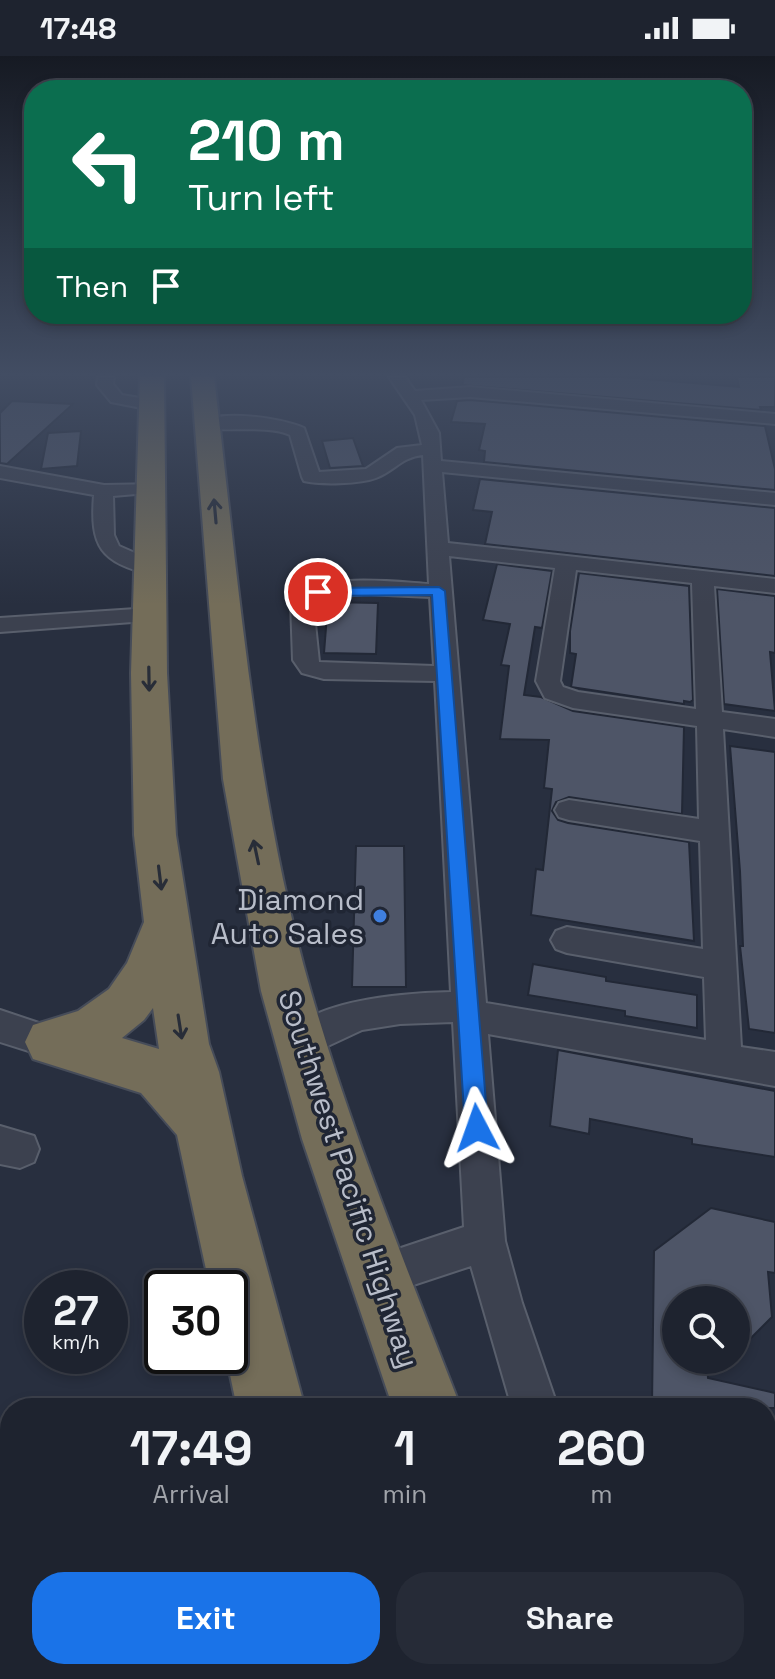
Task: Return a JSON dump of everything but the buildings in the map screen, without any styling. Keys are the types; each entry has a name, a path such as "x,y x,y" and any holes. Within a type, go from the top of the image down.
{"highway":[{"name":"Southwest Pacific Highway","path":"152,453 152,488 186,567 243,779 274,938 300,1043 377,1276 423,1398"},
{"name":"Southwest Pacific Highway","path":"202,453 186,567 151,615 149,673 155,835 183,1044 193,1072 202,1122 269,1398"},
{"path":"51,1042 104,1026 125,1008 154,961 166,922"},
{"path":"51,1042 158,1073 202,1122"}],"street":[{"path":"304,453 309,473 318,478 371,474 402,453"},
{"path":"407,453 775,499"},
{"path":"431,453 485,1241 532,1398"},
{"path":"0,472 104,491 152,488"},
{"path":"104,491 102,539 107,547 125,560 186,567"},
{"path":"436,548 775,586"},
{"path":"567,561 548,681 554,692 573,700 775,728"},
{"path":"703,577 724,1059"},
{"path":"439,591 330,589 308,596 302,602 305,660 311,668 324,671 445,674"},
{"path":"0,625 151,615"},
{"path":"569,810 713,832"},
{"path":"567,940 719,966"},
{"path":"300,1043 332,1024 383,1008 468,1011 775,1069"},
{"path":"0,1026 51,1042"},
{"path":"377,1276 485,1241"}],"place":[{"name":"Diamond Auto Sales","path":"380,916"}],"route":[{"path":"318,592 330,589 439,591 477,1128"}]}
